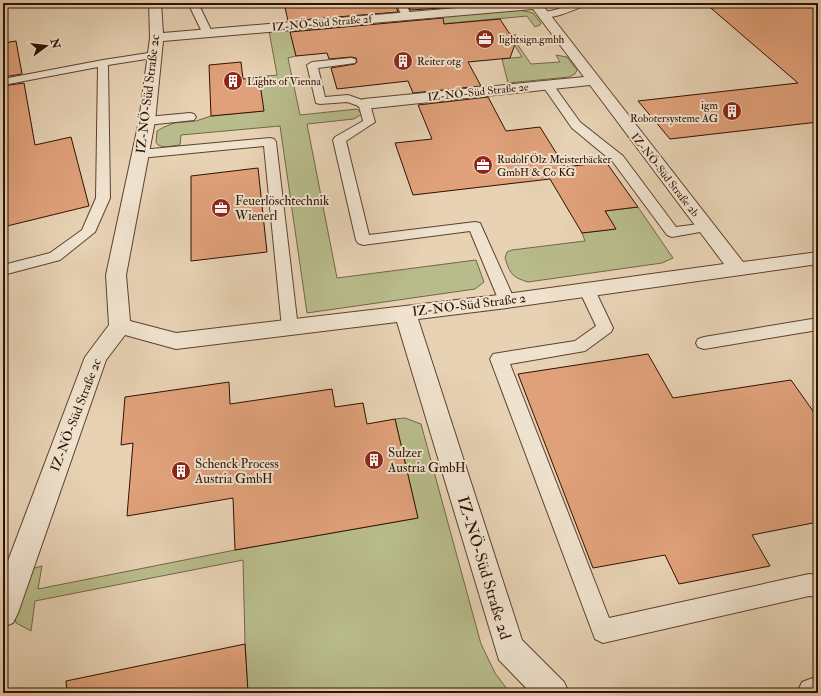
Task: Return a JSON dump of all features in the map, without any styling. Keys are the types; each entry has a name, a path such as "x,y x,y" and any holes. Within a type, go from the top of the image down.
{"street":[{"name":"IZ-NÖ-Süd Straße 2c","path":"3,613 96,357 120,326 116,275 147,121 156,46 155,3"},
{"name":"IZ-NÖ-Süd Straße 2f","path":"156,46 207,32 538,7"},
{"name":"IZ-NÖ-Süd Straße 2b","path":"538,7 592,80 738,269"},
{"name":"IZ-NÖ-Süd Straße 2e","path":"364,104 592,80"},
{"name":"IZ-NÖ-Süd Straße 2","path":"120,326 176,341 507,301 818,258"},
{"name":"IZ-NÖ-Süd Straße 2d","path":"405,313 510,649 553,693"},
{"path":"813,693 818,692"}],"lane":[{"path":"193,3 207,32"},
{"path":"401,3 406,16"},
{"path":"538,7 557,13 583,3"},
{"path":"3,82 103,63 156,46"},
{"path":"351,61 312,65 320,101 348,98 364,104 369,122 339,140 363,240 476,226 507,301"},
{"path":"3,270 55,257 88,232 103,198 103,63"},
{"path":"548,85 576,125 618,159 672,232 706,227"},
{"path":"147,121 190,118"},
{"path":"140,154 270,142 290,328"},
{"path":"586,290 605,328 579,347 499,360 603,631 809,585 818,586"},
{"path":"704,343 818,324"}],"green space":[{"path":"520,10 533,13 541,23 540,25 535,27 527,16 292,38 296,56 288,58 300,115 357,109 362,114 354,119 307,124 337,278 476,260 484,282 475,289 307,313 280,126 181,135 180,145 164,147 158,145 156,142 157,131 174,123 196,121 211,116 263,111 259,77 277,75 269,31"},
{"path":"512,41 515,41 531,64 560,62 556,55 567,57 577,70 575,74 569,77 508,83 502,59 522,57"},
{"path":"638,207 673,258 662,263 528,282 512,274 508,267 505,258 507,252 512,250 585,241 582,233 616,229 605,211"},
{"path":"405,418 421,424 481,644 495,673 510,693 248,693 243,560 35,601 31,631 16,623 14,610 31,569 42,566 38,589 235,550 418,518 395,419"}],"building":[{"path":"284,3 395,3 398,12 288,21"},
{"path":"408,3 442,3 442,8 410,10"},
{"path":"705,3 818,3 818,122 670,139 638,101 798,83"},
{"path":"443,18 444,24 500,19 509,33 518,36 510,58 468,62 481,86 413,93 408,81 337,89 331,68 355,64 357,62 356,58 329,59 327,53 296,56 290,32"},
{"path":"16,41 22,74 3,77 3,43"},
{"name":"Lights of Vienna","path":"241,62 243,79 259,77 264,111 211,116 209,65"},
{"path":"24,83 35,145 71,137 89,206 3,227 3,86"},
{"name":"Rudolf Ölz Meisterbäcker GmbH & Co KG","path":"488,97 506,131 540,127 565,167 606,162 638,207 605,211 616,229 582,233 550,179 413,195 395,143 432,139 418,105"},
{"path":"258,168 267,252 191,261 191,176"},
{"path":"648,354 673,398 791,380 818,418 818,522 752,535 770,566 679,584 665,555 593,568 518,374"},
{"path":"229,382 230,404 332,389 335,407 363,403 367,424 395,419 418,518 235,550 233,498 127,516 133,443 121,445 125,397"},
{"path":"245,644 248,693 67,693 66,681"}],"place":[{"name":"lightsign.gmbh","path":"485,39"},
{"name":"Reiter otg","path":"403,61"},
{"name":"Lights of Vienna","path":"233,81"},
{"name":"igm Robotersysteme AG","path":"732,111"},
{"name":"Rudolf Ölz Meisterbäcker GmbH & Co KG","path":"483,165"},
{"name":"Feuerlöschtechnik Wienerl","path":"221,208"},
{"name":"Sulzer Austria GmbH","path":"374,460"},
{"name":"Schenck Process Austria GmbH","path":"181,471"}]}
